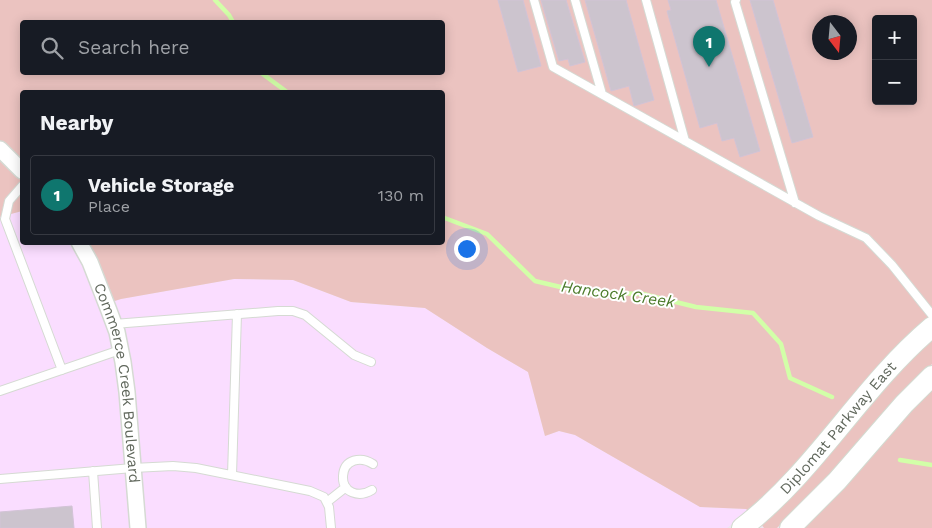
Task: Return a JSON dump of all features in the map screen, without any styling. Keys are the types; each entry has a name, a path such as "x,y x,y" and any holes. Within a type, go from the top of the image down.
{"main road":[{"name":"Diplomat Parkway East","path":"742,528 774,502 828,443 886,371 932,327"},
{"name":"Diplomat Parkway East","path":"790,528 837,481 904,404 932,376"}],"street":[{"path":"0,149 20,169"},
{"name":"Commerce Creek Boulevard","path":"81,245 90,262 114,324 120,350 127,392 138,528"}],"lane":[{"path":"534,0 553,67 819,216 866,238 892,265 932,315"},
{"path":"575,0 602,94"},
{"path":"646,0 686,141"},
{"path":"736,0 735,2 795,202"},
{"path":"20,188 9,201 5,219 62,370"},
{"path":"114,324 294,311 305,315 354,355 371,362"},
{"path":"232,475 237,314"},
{"path":"0,391 120,350"},
{"path":"372,490 366,493 355,494 346,487 343,476 347,465 357,459 363,459 373,464"},
{"path":"0,479 133,468 173,466 196,468 310,491 324,497 330,507 331,528"},
{"path":"92,471 97,528"},
{"path":"327,502 346,487"}],"shaded area":[{"path":"0,0 932,0 932,315 785,478 749,511 746,509 700,507 575,435 559,431 545,436 528,372 425,308 351,302 293,280 234,279 121,299 102,305 74,245 445,245 445,90 20,90 20,212 0,217"},
{"path":"20,212 20,245 74,245 102,305 121,299 234,279 293,280 351,302 425,308 528,372 545,436 559,431 575,435 700,507 746,509 749,511 727,528 0,528 0,217"},
{"path":"932,338 932,364 898,398 831,474 777,528 764,528 761,524 892,378"},
{"path":"932,389 932,528 803,528 910,411"}],"building":[{"path":"498,0 523,0 541,66 518,72"},
{"path":"541,0 566,0 585,62 570,66 568,59 559,61"},
{"path":"585,0 626,0 654,100 634,106 629,86 611,91"},
{"path":"668,0 716,0 760,151 740,157 734,138 722,141 717,123 700,128 667,11 671,10"},
{"path":"750,0 773,0 813,137 792,143"},
{"path":"72,506 74,528 0,528 0,512"}],"waterway":[{"name":"Hancock Creek","path":"215,0 232,20"},
{"name":"Hancock Creek","path":"264,75 284,90"},
{"name":"Hancock Creek","path":"445,218 487,234 535,281 582,292 643,294 696,307 753,313 781,344 790,378 832,397"},
{"name":"Hancock Creek","path":"900,460 932,465"}],"place":[{"name":"Vehicle Storage","path":"709,67"}]}
